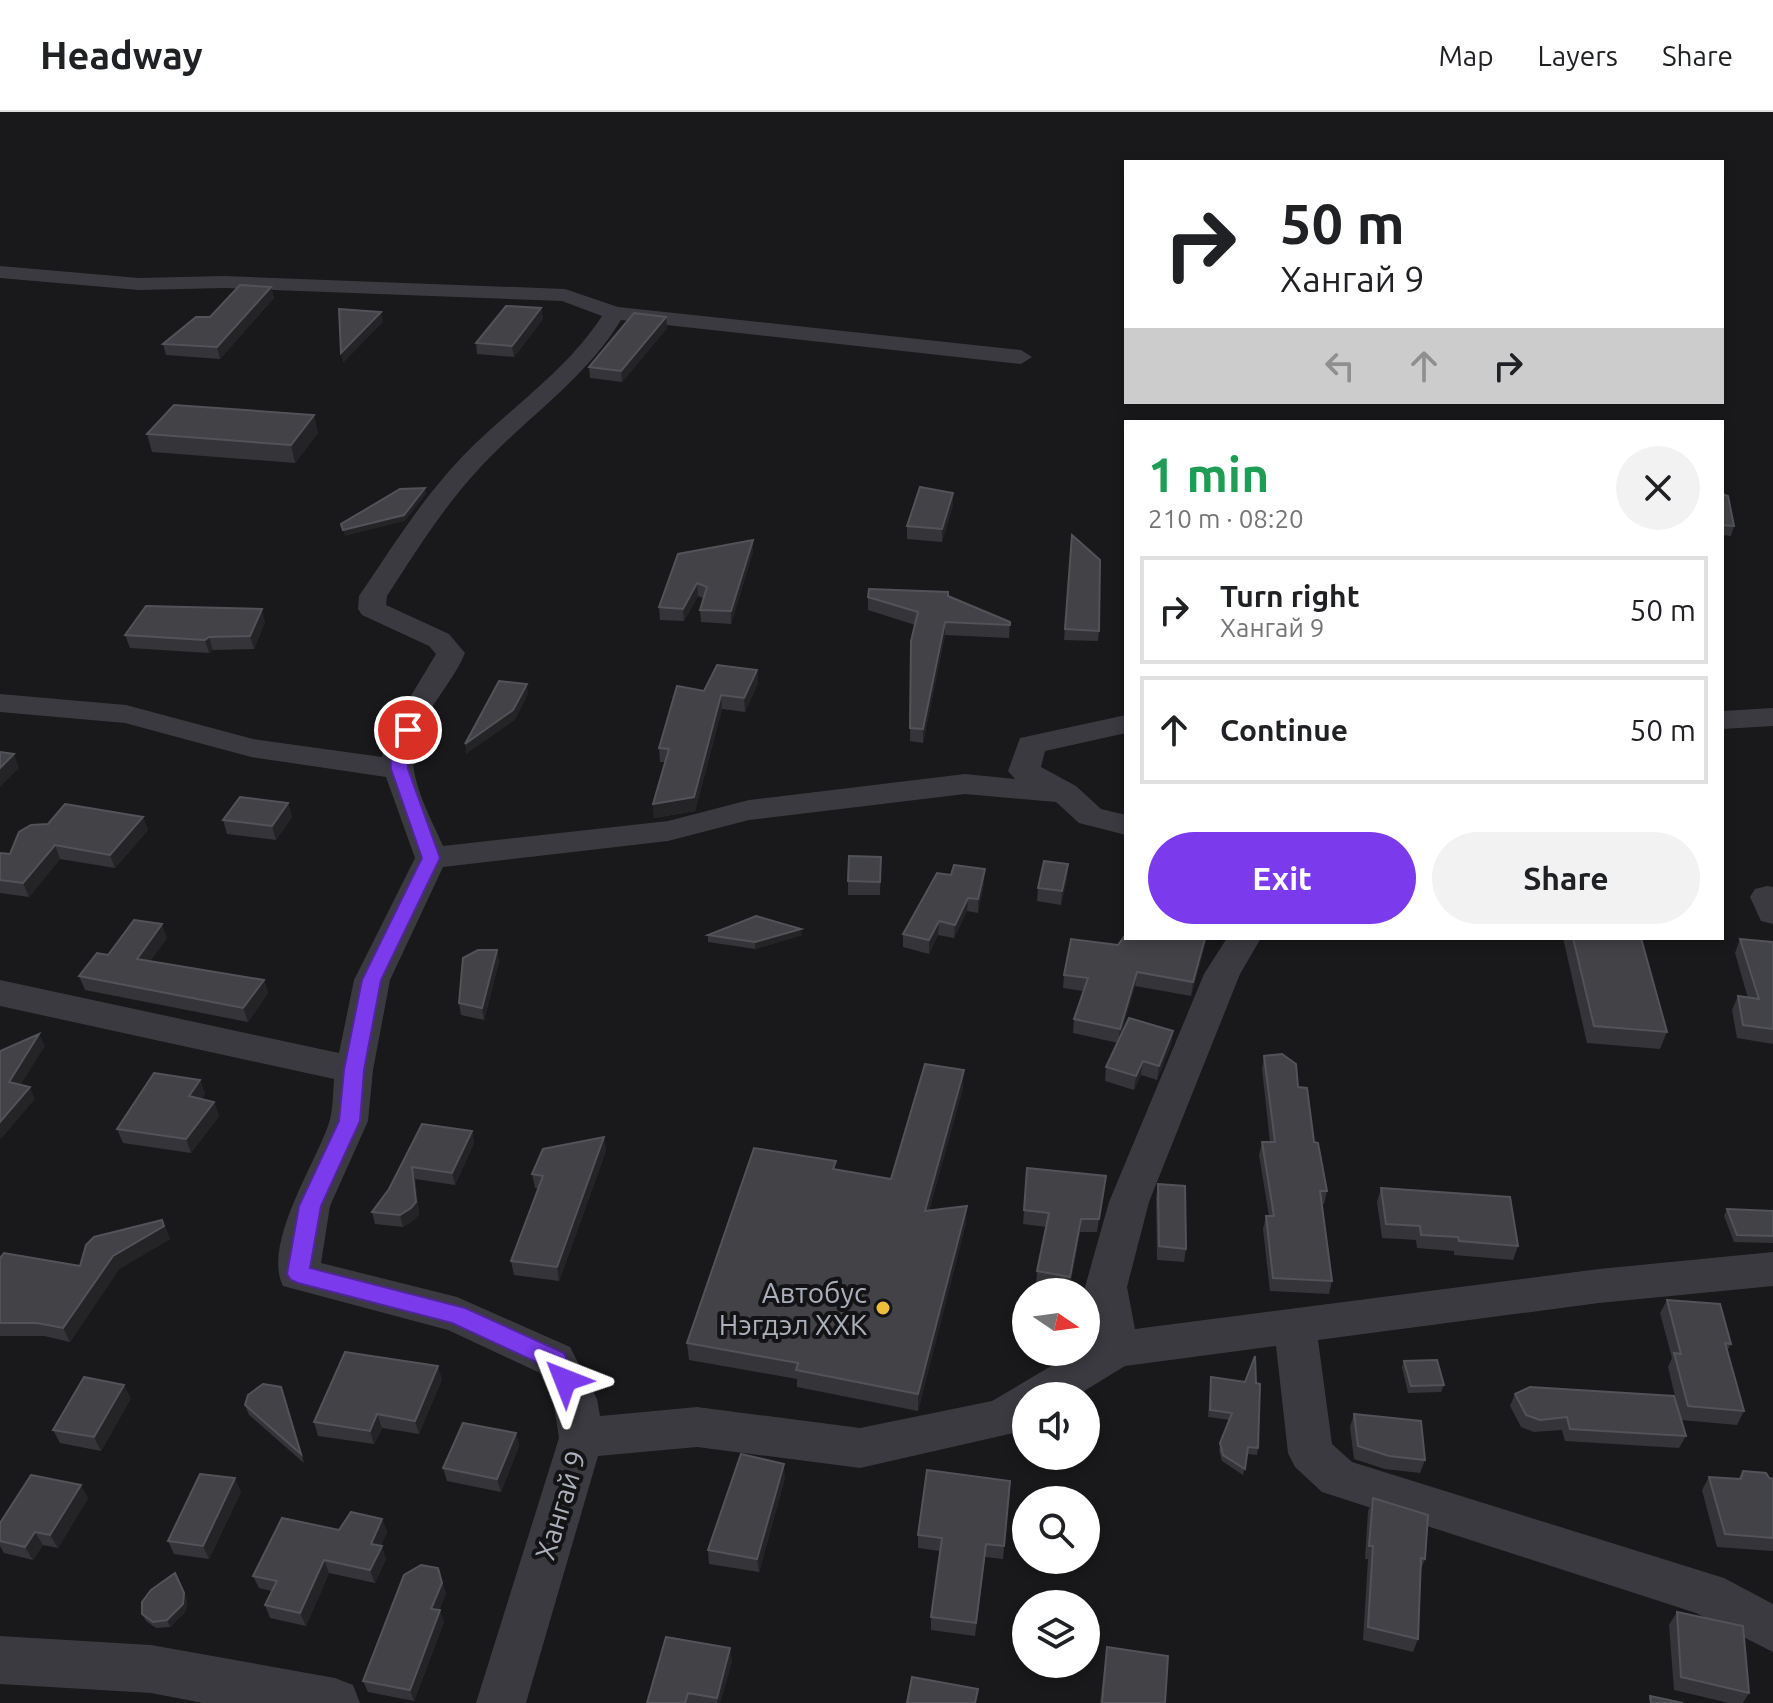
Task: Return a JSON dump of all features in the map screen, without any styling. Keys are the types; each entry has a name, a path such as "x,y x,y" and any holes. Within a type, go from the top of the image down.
{"street":[{"path":"0,272 139,284 224,282 565,295 615,313 1021,357"},
{"path":"0,993 354,1070 372,980 431,858 399,769 399,746 443,676 451,653 439,640 372,609 373,596 427,518 482,451 599,342 615,313"},
{"path":"0,703 126,714 251,748 399,769"},
{"path":"1724,720 1773,717"},
{"path":"1124,724 1031,745 1024,771 1065,793 1090,816 1124,824"},
{"path":"431,858 528,844 668,831 749,810 965,784 1065,793"},
{"path":"1117,1349 1106,1287 1129,1202 1222,974 1243,940"},
{"name":"Хангай 9","path":"354,1070 349,1121 310,1206 298,1274 457,1315 555,1360 575,1399 581,1438 501,1703"},
{"path":"1062,1382 1117,1349 1599,1286 1773,1269"},
{"path":"1295,1326 1311,1453 1338,1478 1707,1594 1773,1629"},
{"path":"581,1438 697,1427 860,1448 1002,1418 1012,1412"},
{"path":"0,1660 151,1669 335,1703"}],"building":[{"path":"240,285 271,287 217,347 163,344 196,317 210,317"},
{"path":"506,306 541,308 512,346 476,343"},
{"path":"339,309 381,312 341,353"},
{"path":"634,313 666,317 621,371 589,367"},
{"path":"174,405 314,415 291,445 147,434"},
{"path":"920,487 953,493 942,529 907,526"},
{"path":"425,488 404,515 343,530 341,524 400,489"},
{"path":"1724,495 1728,496 1734,526 1724,525"},
{"path":"1072,535 1100,560 1099,631 1065,629"},
{"path":"753,540 731,611 700,610 707,587 697,583 683,609 659,607 678,554"},
{"path":"869,589 948,592 948,596 1010,622 1010,625 945,622 923,729 910,728 911,641 918,612 868,597"},
{"path":"146,606 262,609 250,636 209,637 205,640 125,635"},
{"path":"717,665 757,670 744,698 721,695 694,797 653,804 669,749 659,748 677,686 704,691"},
{"path":"499,681 527,684 513,710 465,744"},
{"path":"0,752 14,754 0,768"},
{"path":"240,797 288,803 272,826 223,820"},
{"path":"65,804 143,817 110,855 55,845 23,883 0,880 0,853 10,854 19,832 31,825 48,824"},
{"path":"849,856 881,857 880,882 848,881"},
{"path":"1044,861 1068,864 1062,891 1038,888"},
{"path":"954,865 985,869 978,899 968,898 955,925 939,921 929,940 903,934 937,873 951,875"},
{"path":"756,916 801,929 755,942 708,935"},
{"path":"134,920 162,924 137,959 264,980 243,1008 79,976 97,953 108,955"},
{"path":"1124,937 1124,940 1204,940 1193,982 1137,972 1120,1029 1074,1019 1088,978 1064,975 1071,939 1118,945"},
{"path":"1740,939 1773,942 1773,1029 1743,1025 1738,996 1759,999"},
{"path":"1573,940 1642,940 1667,1032 1594,1026"},
{"path":"478,950 497,950 482,1008 459,1003 463,958"},
{"path":"1129,1018 1173,1031 1159,1066 1143,1061 1136,1076 1106,1067"},
{"path":"39,1034 9,1082 30,1087 0,1122 0,1051"},
{"path":"1282,1054 1296,1064 1298,1087 1307,1088 1314,1142 1318,1143 1327,1191 1320,1191 1332,1281 1273,1278 1266,1216 1274,1216 1262,1142 1275,1142 1264,1056"},
{"path":"925,1064 964,1070 925,1211 967,1206 918,1394 796,1370 798,1363 687,1343 754,1148 836,1161 833,1169 891,1179"},
{"path":"154,1073 200,1080 189,1096 214,1102 186,1139 117,1129"},
{"path":"422,1124 472,1131 452,1173 412,1167 416,1202 411,1208 400,1215 372,1212 389,1189"},
{"path":"604,1137 557,1267 511,1261 543,1176 532,1174 543,1149"},
{"path":"1027,1168 1106,1176 1099,1219 1081,1219 1070,1277 1037,1271 1049,1213 1024,1210"},
{"path":"1158,1184 1185,1186 1186,1249 1159,1246"},
{"path":"1381,1188 1510,1197 1518,1246 1421,1235 1420,1226 1386,1224"},
{"path":"1727,1209 1773,1211 1773,1236 1737,1235"},
{"path":"162,1220 164,1226 113,1256 63,1328 37,1323 0,1323 0,1258 4,1253 80,1266 86,1245 94,1237"},
{"path":"1667,1300 1720,1304 1731,1344 1725,1343 1744,1411 1688,1406 1674,1353 1681,1354"},
{"path":"345,1352 438,1366 415,1421 377,1414 370,1431 314,1422"},
{"path":"1255,1356 1256,1383 1260,1384 1258,1448 1248,1447 1245,1469 1223,1455 1220,1443 1232,1413 1210,1410 1211,1377 1245,1382"},
{"path":"1437,1360 1444,1385 1411,1386 1404,1361"},
{"path":"84,1377 124,1385 94,1437 53,1430"},
{"path":"263,1384 281,1387 301,1454 245,1405 248,1395"},
{"path":"1530,1387 1674,1396 1686,1436 1570,1429 1567,1417 1540,1420 1526,1415 1515,1394"},
{"path":"1354,1414 1421,1421 1425,1460 1389,1456 1358,1446"},
{"path":"463,1423 516,1433 497,1479 443,1468"},
{"path":"741,1454 784,1464 757,1559 708,1550"},
{"path":"927,1470 1010,1481 1004,1546 986,1544 976,1623 931,1617 942,1538 918,1535"},
{"path":"1743,1471 1766,1473 1773,1479 1773,1538 1725,1534 1709,1477 1741,1479"},
{"path":"200,1474 235,1478 203,1546 168,1541"},
{"path":"31,1475 81,1485 50,1535 35,1532 25,1547 0,1541 0,1523"},
{"path":"1373,1498 1428,1515 1425,1559 1421,1558 1418,1639 1368,1627"},
{"path":"351,1512 382,1519 371,1544 382,1546 370,1570 324,1560 300,1613 265,1605 277,1581 253,1576 282,1518 339,1530"},
{"path":"421,1565 438,1568 442,1583 431,1609 440,1610 410,1690 363,1681 404,1575"},
{"path":"175,1573 184,1593 183,1604 167,1620 153,1622 142,1614 142,1602 151,1590"},
{"path":"1677,1612 1743,1626 1749,1693 1681,1677"},
{"path":"666,1637 730,1648 717,1698 688,1693 685,1703 647,1703"},
{"path":"1107,1647 1168,1656 1165,1703 1102,1703"},
{"path":"912,1677 978,1689 975,1703 907,1703"},
{"path":"1650,1696 1683,1703 1651,1703"}],"place":[{"name":"Автобус Нэгдэл ХХК","path":"883,1308"}],"route":[{"path":"408,730 399,746 399,769 431,858 372,980 354,1070 349,1121 310,1206 298,1274 457,1315 555,1360 565,1380"}]}
